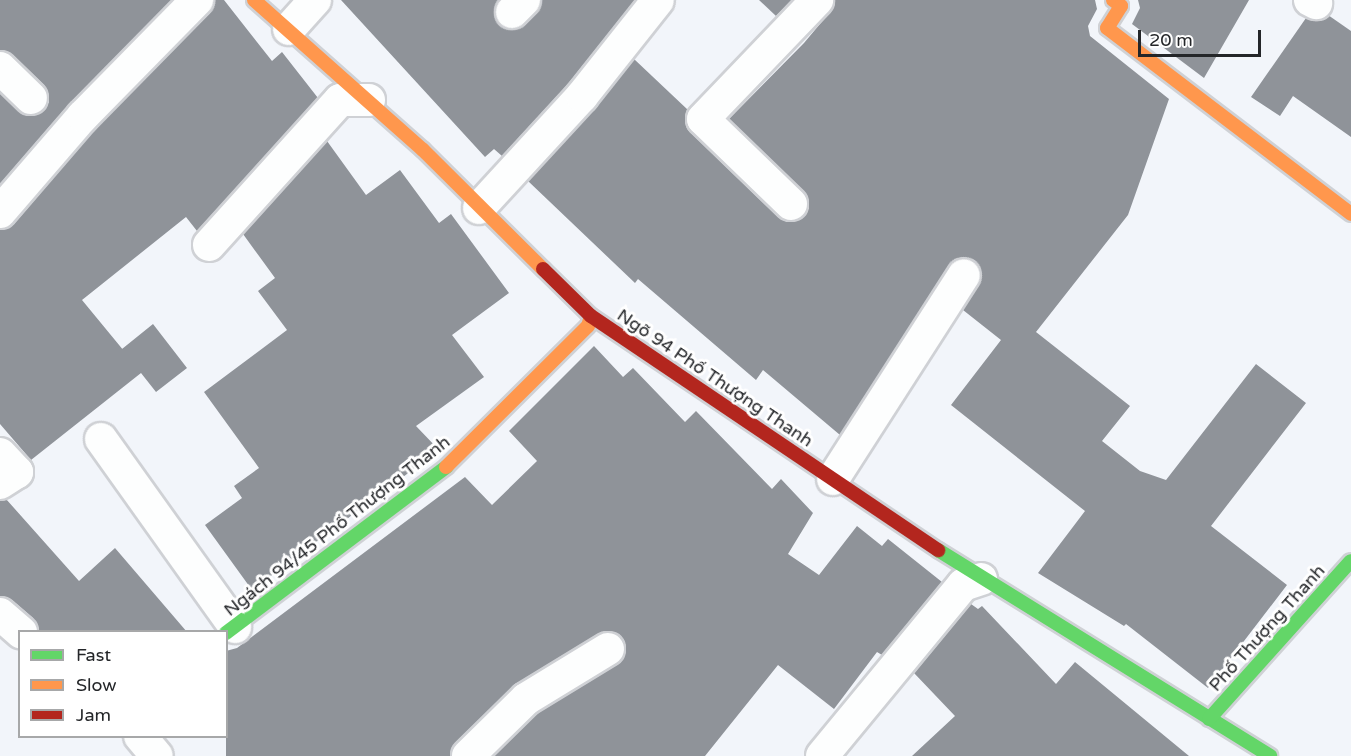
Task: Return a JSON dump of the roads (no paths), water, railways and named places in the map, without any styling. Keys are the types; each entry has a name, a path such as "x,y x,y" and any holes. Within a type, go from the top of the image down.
{"street":[{"path":"0,212 83,116 197,0"},
{"name":"Ngõ 94 Phố Thượng Thanh","path":"254,0 423,150 479,208 591,316 981,579 1270,756"},
{"path":"289,29 315,0"},
{"path":"479,208 582,96 658,0"},
{"path":"791,204 703,119 817,0"},
{"path":"1120,2 1107,28 1351,214"},
{"path":"0,68 31,98"},
{"path":"209,245 340,100 369,100"},
{"path":"833,479 964,275"},
{"name":"Ngách 94/45 Phố Thượng Thanh","path":"231,630 456,460 521,390 588,326 591,316"},
{"path":"101,439 231,630"},
{"path":"0,454 16,472 0,483"},
{"name":"Phố Thượng Thanh","path":"1209,719 1351,561"},
{"path":"822,756 963,585 981,579"},
{"path":"0,614 19,630"},
{"path":"468,756 526,699 608,649"},
{"path":"142,738 157,756"}]}
